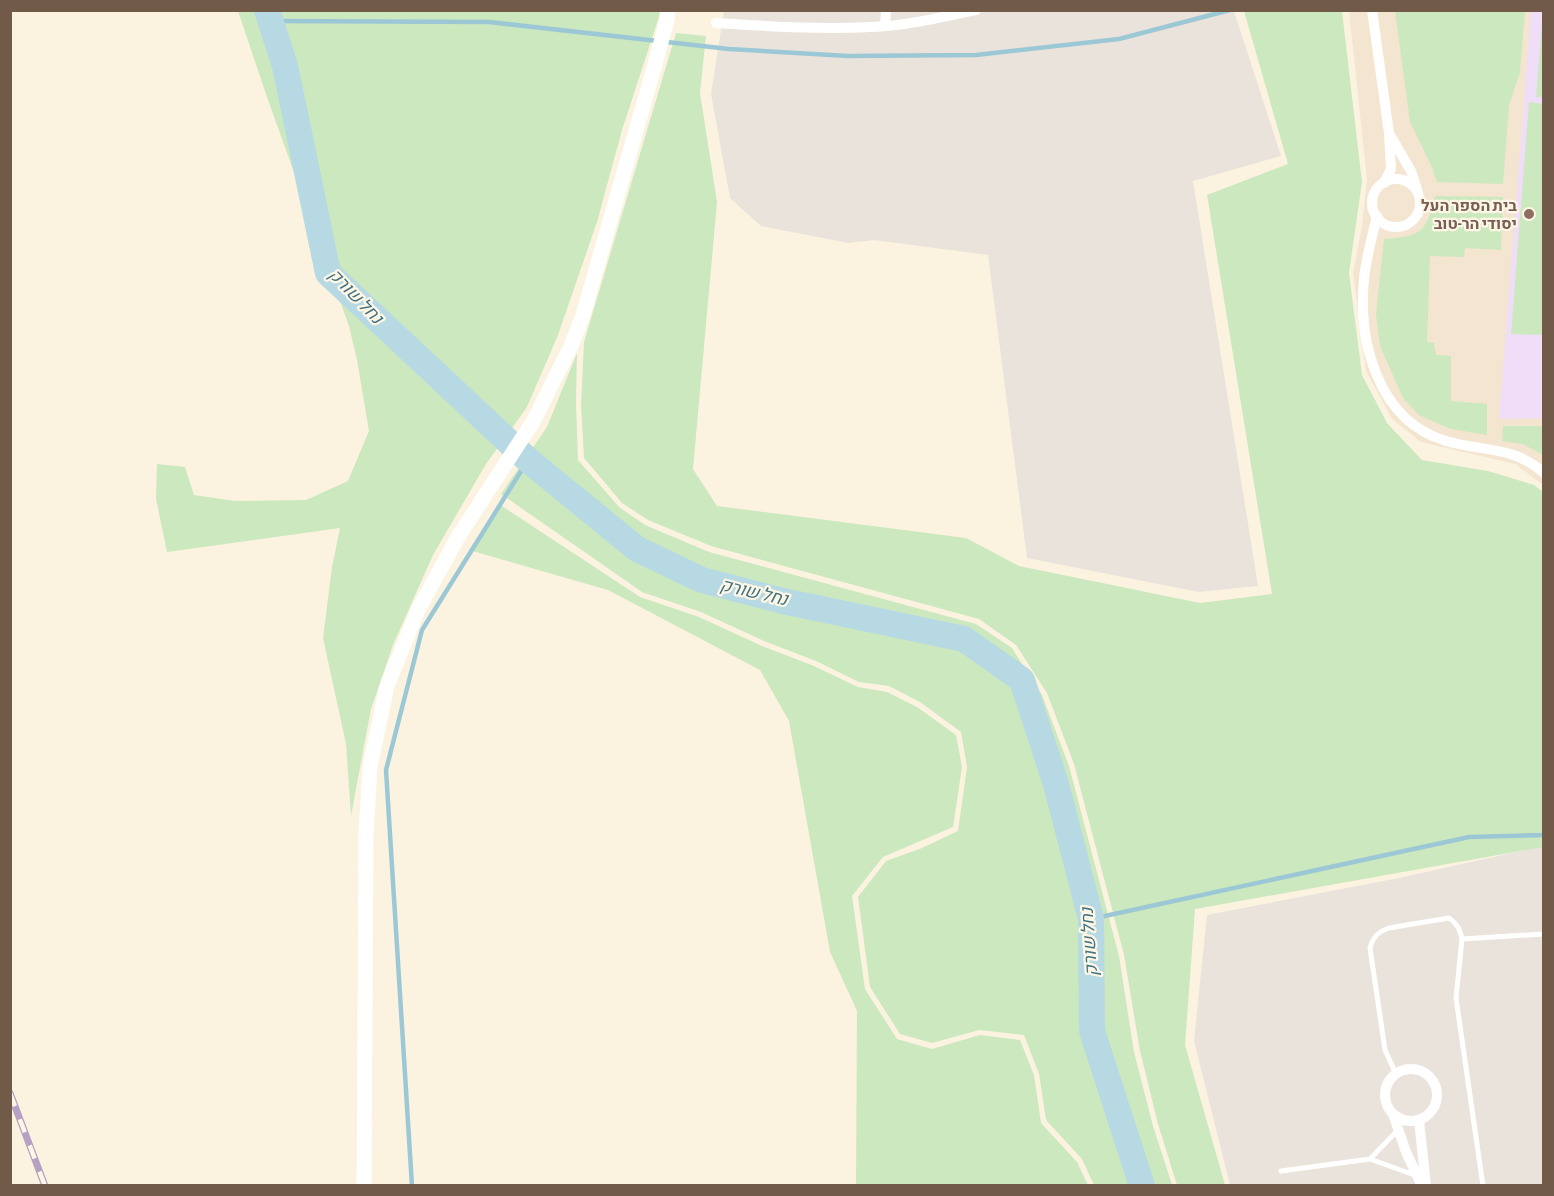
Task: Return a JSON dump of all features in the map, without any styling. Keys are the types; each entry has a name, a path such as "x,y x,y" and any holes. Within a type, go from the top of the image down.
{"main road":[{"path":"364,1185 366,833 370,767 387,686 418,610 458,537 534,420 571,346 586,304 668,10"}],"street":[{"path":"885,26 886,10"},
{"path":"716,23 832,27 885,26 976,10"},
{"path":"1372,10 1389,133 1391,169 1372,200 1377,216 1364,277 1364,319 1373,365 1394,408 1411,424 1429,435 1448,442 1513,454 1532,463 1544,474"},
{"path":"1389,133 1411,171 1419,198"},
{"path":"1377,216 1386,224 1402,226 1416,216 1420,207 1417,190 1411,184 1395,179 1384,183"},
{"path":"1393,1114 1407,1121 1419,1120 1429,1113 1434,1106 1436,1090 1427,1075 1412,1069 1396,1074 1386,1085 1385,1093 1388,1108 1393,1114 1419,1181"},
{"path":"1419,1120 1426,1185"}],"lane":[{"path":"1396,1074 1385,1050 1370,948 1373,939 1380,931 1389,928 1449,918 1460,930 1462,939 1456,998 1483,1185"},
{"path":"1462,939 1544,934"},
{"path":"1370,1159 1398,1130"},
{"path":"1281,1171 1370,1159 1419,1181"}],"shaded area":[{"path":"724,11 1234,11 1281,156 1193,181 1258,586 1199,592 1027,558 988,255 874,240 848,243 761,226 730,198 711,94"},
{"path":"1349,11 1543,11 1543,485 1515,464 1421,442 1392,419 1366,371 1353,273 1362,226 1367,179"},
{"name":"בית הספר העל יסודי הר-טוב","path":"1531,11 1543,11 1543,418 1499,419"},
{"path":"1543,846 1543,1185 1230,1185 1194,1041 1207,915 1399,878"}],"green space":[{"path":"238,11 660,11 622,130 597,222 558,335 527,407 486,464 433,555 393,645 371,709 351,816 346,744 323,638 332,567 340,528 167,552 156,499 157,464 185,467 194,495 235,501 306,500 348,481 369,431 349,326"},
{"path":"1244,11 1342,11 1362,182 1349,273 1362,375 1387,423 1422,460 1488,471 1534,485 1543,492 1543,847 1195,909 1185,1045 1225,1185 1177,1185 1158,1124 1140,1051 1124,955 1074,764 1047,693 1016,645 979,619 711,546 648,520 622,503 584,458 581,404 584,342 676,33 706,36 700,93 717,202 693,469 717,506 966,538 1019,566 1200,603 1272,594 1207,195 1288,164"},
{"path":"1395,11 1525,11 1520,72 1509,105 1503,184 1437,182 1410,122"},
{"path":"1543,11 1543,97 1536,97"},
{"path":"1529,102 1543,104 1543,335 1511,334"},
{"path":"1435,196 1503,197 1501,250 1465,248 1464,257 1430,256 1427,342 1434,343 1436,355 1451,356 1451,401 1487,404 1487,435 1451,429 1420,416 1403,398 1380,346 1376,314 1384,239 1407,236 1420,230 1429,218"},
{"path":"577,353 578,460 619,507 645,525 709,552 976,624 1012,648 1042,695 1069,766 1119,956 1134,1052 1153,1126 1172,1185 1094,1185 1082,1159 1046,1120 1039,1074 1024,1035 979,1030 932,1043 900,1034 870,987 858,897 886,861 922,848 958,831 967,767 961,732 920,702 889,686 859,682 701,612 642,592 501,494 547,427"},
{"path":"1503,426 1543,426 1543,455 1523,444 1502,441"},
{"path":"502,506 640,597 699,617 858,687 887,692 917,707 956,735 962,767 953,827 883,857 852,896 865,989 897,1039 932,1049 980,1035 1020,1040 1034,1075 1041,1123 1077,1162 1088,1185 856,1185 857,1011 830,952 789,721 760,670 608,590 469,550"}],"waterway":[{"name":"נחל שורק","path":"267,10 285,66 328,273 528,460 637,549 702,580 783,601 964,639 1022,680 1056,784 1091,919 1092,1031 1142,1186"},
{"path":"271,21 489,22 729,49 848,56 976,55 1119,39 1230,10"},
{"path":"412,1186 386,770 422,630 528,460"},
{"path":"1091,919 1469,837 1544,835"}],"railway":[{"path":"10,1093 45,1186"}],"place":[{"name":"בית הספר העל יסודי הר-טוב","path":"1529,214"}]}
